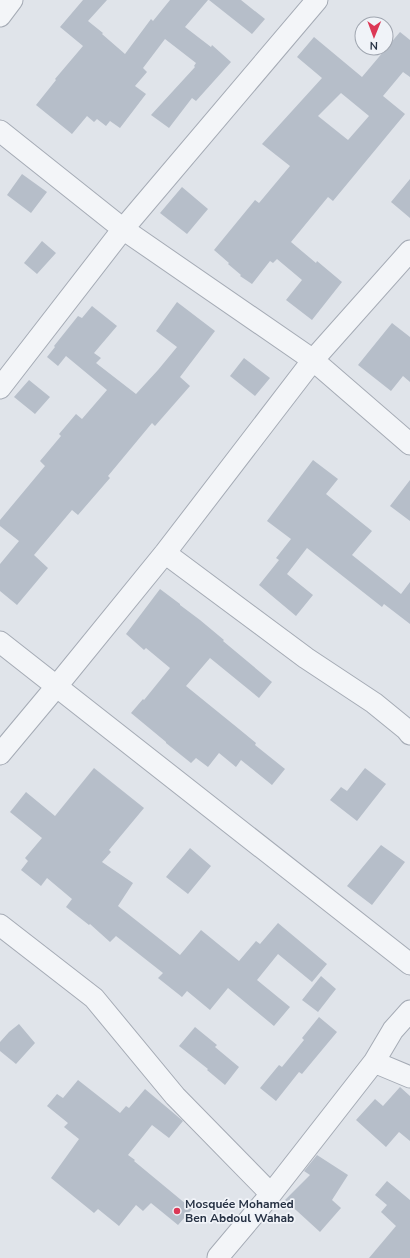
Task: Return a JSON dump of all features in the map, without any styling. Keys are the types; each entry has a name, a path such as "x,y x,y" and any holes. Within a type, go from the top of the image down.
{"street":[{"path":"0,16 12,0"},
{"path":"0,388 123,229 317,0"},
{"path":"0,131 123,229 312,360 410,444"},
{"path":"0,754 165,553 312,360 410,251"},
{"path":"165,553 306,658 374,703 410,734"},
{"path":"0,642 410,964"},
{"path":"0,925 94,998 175,1096 271,1194"},
{"path":"218,1257 271,1194 374,1062 393,1030 410,1011"},
{"path":"374,1062 410,1077"}],"building":[{"path":"83,0 107,0 88,21 125,54 151,19 153,21 170,0 208,0 185,27 211,47 212,45 231,62 196,101 192,98 169,128 151,115 195,67 194,66 196,63 165,39 143,68 147,72 135,86 146,94 120,128 110,121 106,126 97,119 94,122 87,116 72,134 36,105 56,80 55,79 83,46 60,27"},
{"path":"209,0 241,0 265,19 252,34"},
{"path":"400,32 410,40 410,77 403,72 383,96 405,114 333,201 328,197 291,242 342,282 312,320 286,300 302,280 277,259 273,263 270,261 252,284 240,276 241,275 228,264 229,263 214,250 255,200 259,203 290,166 262,144 322,78 297,57 314,37 362,77 380,56 394,56 394,39","holes":["341,93 369,116 348,140 318,116"]},
{"path":"22,174 47,192 31,213 7,195"},
{"path":"410,179 410,218 391,202"},
{"path":"182,187 208,209 187,234 160,213"},
{"path":"42,241 56,253 37,274 24,263"},
{"path":"177,302 215,331 180,377 190,386 155,426 152,423 108,476 110,478 78,515 72,510 34,555 48,568 17,605 0,591 0,564 19,541 0,526 0,520 45,466 40,461 61,436 59,434 76,414 82,419 107,390 66,356 58,366 47,357 78,316 82,318 92,306 117,326 94,353 101,358 96,363 136,394 177,347 156,331"},
{"path":"392,323 410,337 410,382 403,376 391,391 358,365"},
{"path":"244,358 270,378 255,396 230,376"},
{"path":"29,380 50,397 35,414 14,397"},
{"path":"313,460 338,479 326,494 372,531 352,555 401,594 410,582 410,624 384,604 382,607 307,548 287,574 313,595 296,616 259,585 279,560 276,558 291,539 267,521"},
{"path":"410,480 410,521 390,506"},
{"path":"160,589 200,620 272,682 259,698 210,658 186,686 256,743 255,745 285,769 272,785 241,760 236,767 219,753 208,767 196,758 191,763 131,713 143,699 144,700 170,668 146,648 144,650 126,634"},
{"path":"94,768 144,808 109,850 111,852 102,862 133,883 118,906 180,955 201,930 239,961 256,941 260,944 278,923 327,964 312,982 278,954 257,980 290,1007 274,1026 228,988 210,1010 187,991 182,997 158,978 163,973 116,936 110,942 90,924 89,925 66,907 72,899 47,878 41,886 21,870 28,861 25,858 42,838 10,812 26,792 55,816"},
{"path":"365,768 386,784 357,821 330,800 341,787 347,791"},
{"path":"381,845 405,862 372,905 347,886"},
{"path":"190,848 211,866 188,894 166,877"},
{"path":"321,976 336,989 318,1012 302,1000"},
{"path":"319,1017 337,1032 302,1074 299,1072 276,1101 260,1088 279,1065 282,1067 304,1040 302,1038"},
{"path":"19,1024 35,1043 16,1064 0,1051 0,1042"},
{"path":"195,1027 217,1045 215,1047 239,1067 225,1085 207,1070 208,1069 179,1046"},
{"path":"78,1080 120,1113 126,1106 129,1108 145,1089 183,1121 169,1138 152,1125 128,1155 192,1209 178,1225 151,1203 143,1211 136,1205 119,1226 98,1209 94,1213 51,1178 79,1139 64,1127 68,1123 47,1106 57,1094 63,1098"},
{"path":"400,1087 410,1096 410,1141 399,1132 386,1147 356,1120 375,1099 383,1106"},
{"path":"317,1155 348,1175 332,1200 341,1208 320,1232 285,1200 310,1175 304,1171"},
{"path":"387,1181 410,1200 410,1258 369,1258 396,1226 381,1212 387,1205 375,1195"}],"place":[{"name":"Mosquée Mohamed Ben Abdoul Wahab","path":"177,1211"}]}
